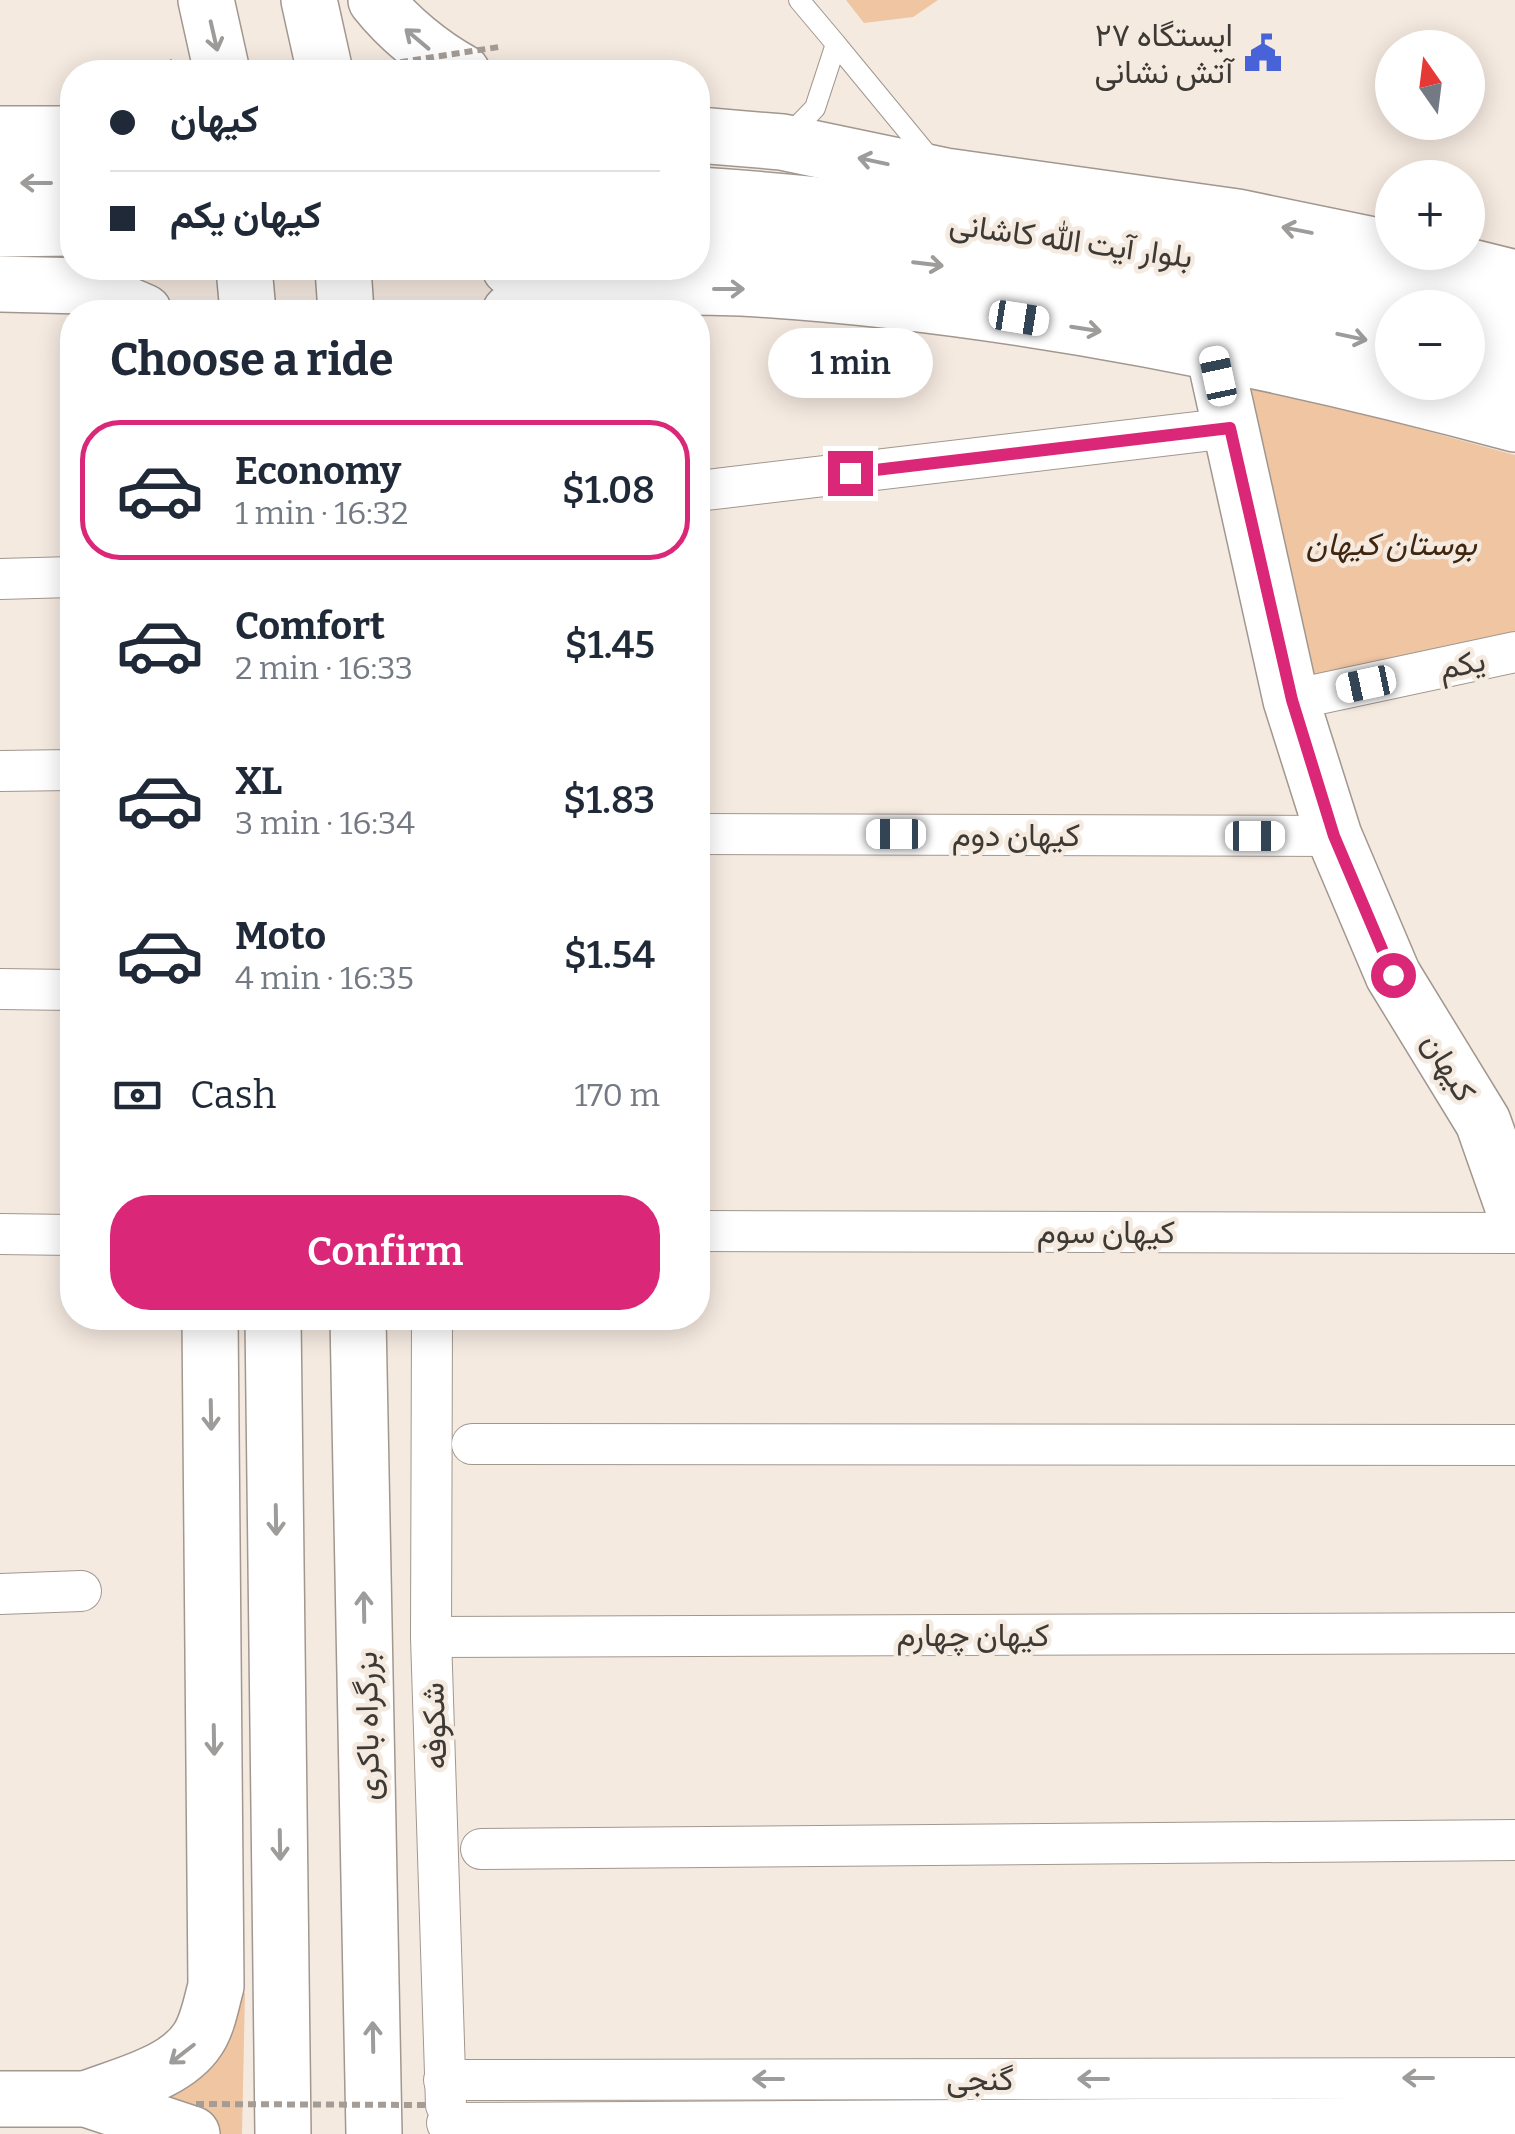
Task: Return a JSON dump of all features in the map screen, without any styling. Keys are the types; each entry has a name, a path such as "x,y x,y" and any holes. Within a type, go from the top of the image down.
{"main road":[{"path":"199,60 206,0"},
{"path":"309,0 322,60"},
{"path":"376,0 442,60"},
{"path":"0,134 60,134"},
{"path":"710,137 782,142 945,176 1237,218 1375,246"},
{"path":"0,183 60,182"},
{"name":"بلوار آیت الله کاشانی","path":"710,200 763,222 986,271 1229,311 1375,341"},
{"name":"بلوار آیت الله کاشانی","path":"710,237 763,222 1010,228 1235,264 1375,294"},
{"path":"0,229 60,228"},
{"path":"1483,270 1515,278"},
{"path":"532,280 561,288 776,291 980,311 1213,350 1515,424"},
{"path":"0,284 115,295"},
{"path":"530,300 561,288"},
{"path":"1485,319 1515,327"},
{"name":"کیهان","path":"1213,350 1292,700 1334,836 1393,975 1499,1119 1515,1213"},
{"path":"1485,366 1515,374"},
{"path":"86,2099 180,2058 196,2043 204,2027 216,1986 210,1330"},
{"path":"273,1330 282,2134"},
{"name":"بزرگراه باکری","path":"358,1330 374,2134"},
{"path":"0,2099 86,2099 194,2119"}],"street":[{"path":"710,490 1230,428"},
{"path":"0,578 60,577"},
{"name":"یکم","path":"1292,700 1515,652"},
{"path":"0,771 60,770"},
{"name":"کیهان دوم","path":"710,834 1334,836"},
{"path":"0,989 60,990"},
{"name":"کیهان سوم","path":"710,1231 1515,1233"},
{"path":"0,1234 60,1235"},
{"name":"شکوفه","path":"432,1330 432,1637 441,2110"},
{"path":"472,1444 1515,1445"},
{"path":"0,1594 81,1590"},
{"name":"کیهان چهارم","path":"432,1637 1515,1633"},
{"path":"481,1850 1515,1840"},
{"name":"گنجی","path":"441,2110 1515,2078"},
{"name":"گنجی","path":"441,2110 1515,2117"}],"lane":[{"path":"799,0 945,176"},
{"path":"782,142 815,108 836,44"}],"path":[{"path":"194,2119 441,2110"}],"green space":[{"path":"846,0 938,0 913,17 864,23"},
{"name":"بوستان کیهان","path":"1231,378 1515,455 1515,639 1299,683"},
{"path":"226,1989 245,1993 242,2134 220,2134 199,2106 166,2103 163,2082"}],"place":[{"name":"ایستگاه ۲۷ آتش نشانی","path":"1263,53"}],"route":[{"path":"850,473 1230,428 1292,700 1334,836 1393,975"}]}
